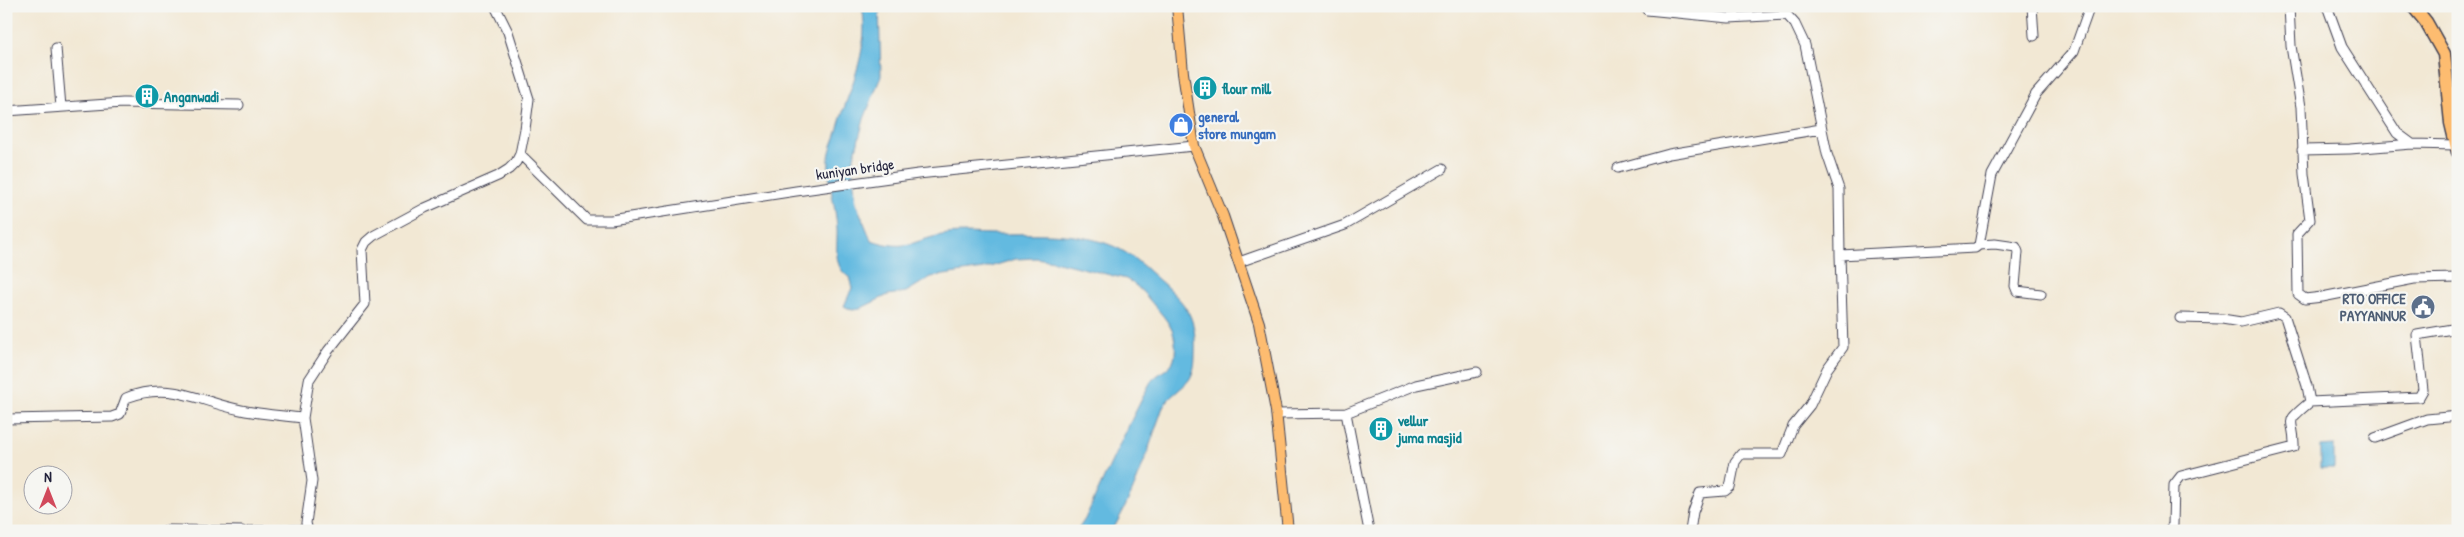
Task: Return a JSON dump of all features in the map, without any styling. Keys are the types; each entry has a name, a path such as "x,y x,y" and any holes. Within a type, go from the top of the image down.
{"highway":[{"path":"2413,6 2426,22 2444,54 2453,103 2457,149"}],"main road":[{"path":"1177,6 1183,73 1194,146 1223,216 1259,323 1276,414 1288,531"}],"street":[{"path":"250,531 307,530 306,523 312,481 303,418 310,380 328,351 365,304 362,250 366,242 373,236 425,208 509,170 520,154 528,99 508,32 495,6"},
{"path":"2032,6 2031,22 2034,36"},
{"path":"1979,245 1992,175 2036,94 2074,51 2090,6"},
{"path":"2289,6 2291,46 2301,107 2302,150 2310,220 2297,234 2298,294 2306,299 2414,279 2458,278"},
{"path":"2327,6 2342,47 2397,133 2412,144"},
{"path":"1647,10 1729,18 1787,11 1805,45 1821,129 1839,189 1843,347 1827,369 1810,405 1793,426 1782,454 1740,454 1735,462 1730,487 1725,491 1700,493 1696,499 1690,531"},
{"path":"56,48 61,107"},
{"path":"6,112 123,103 239,105"},
{"path":"1618,168 1669,154 1821,129"},
{"path":"2302,150 2350,149 2412,144 2457,149"},
{"name":"kuniyan bridge","path":"520,154 587,220 629,218 796,190 918,174 1194,146"},
{"path":"1239,262 1345,225 1442,169"},
{"path":"1840,255 1975,248 1979,245 1995,244 2016,247 2018,252 2015,286 2017,292 2041,294"},
{"path":"2180,318 2222,319 2241,322 2279,312 2285,317 2308,386 2310,402"},
{"path":"2168,531 2173,525 2174,485 2181,476 2294,447 2290,425 2292,416 2310,402 2419,397 2423,390 2417,335 2458,328"},
{"path":"1276,414 1346,413 1416,385 1477,372"},
{"path":"6,419 112,417 120,414 126,398 138,393 161,390 189,394 240,410 303,418"},
{"path":"1346,413 1370,531"},
{"path":"2375,438 2427,419 2458,416"},
{"path":"167,530 242,531"}],"water":[{"path":"862,6 879,6 881,76 864,119 852,165 856,203 871,240 884,244 903,245 936,236 960,233 1056,234 1099,241 1120,249 1132,257 1168,288 1188,311 1192,320 1195,341 1195,360 1192,374 1183,387 1163,407 1135,485 1112,531 1077,531 1085,519 1149,385 1155,377 1168,368 1175,355 1174,336 1170,326 1136,286 1126,279 1054,261 1036,258 1016,259 983,269 931,277 906,292 888,295 859,309 852,310 844,306 852,288 849,277 840,268 838,262 837,228 829,177 829,157 861,56 864,23"},
{"path":"2334,445 2334,468 2320,468 2320,446"}],"place":[{"name":"flour mill","path":"1205,88"},
{"name":"Anganwadi","path":"147,96"},
{"name":"general store mungam","path":"1181,125"},
{"name":"RTO OFFICE PAYYANNUR","path":"2423,307"},
{"name":"vellur juma masjid","path":"1381,429"}]}
